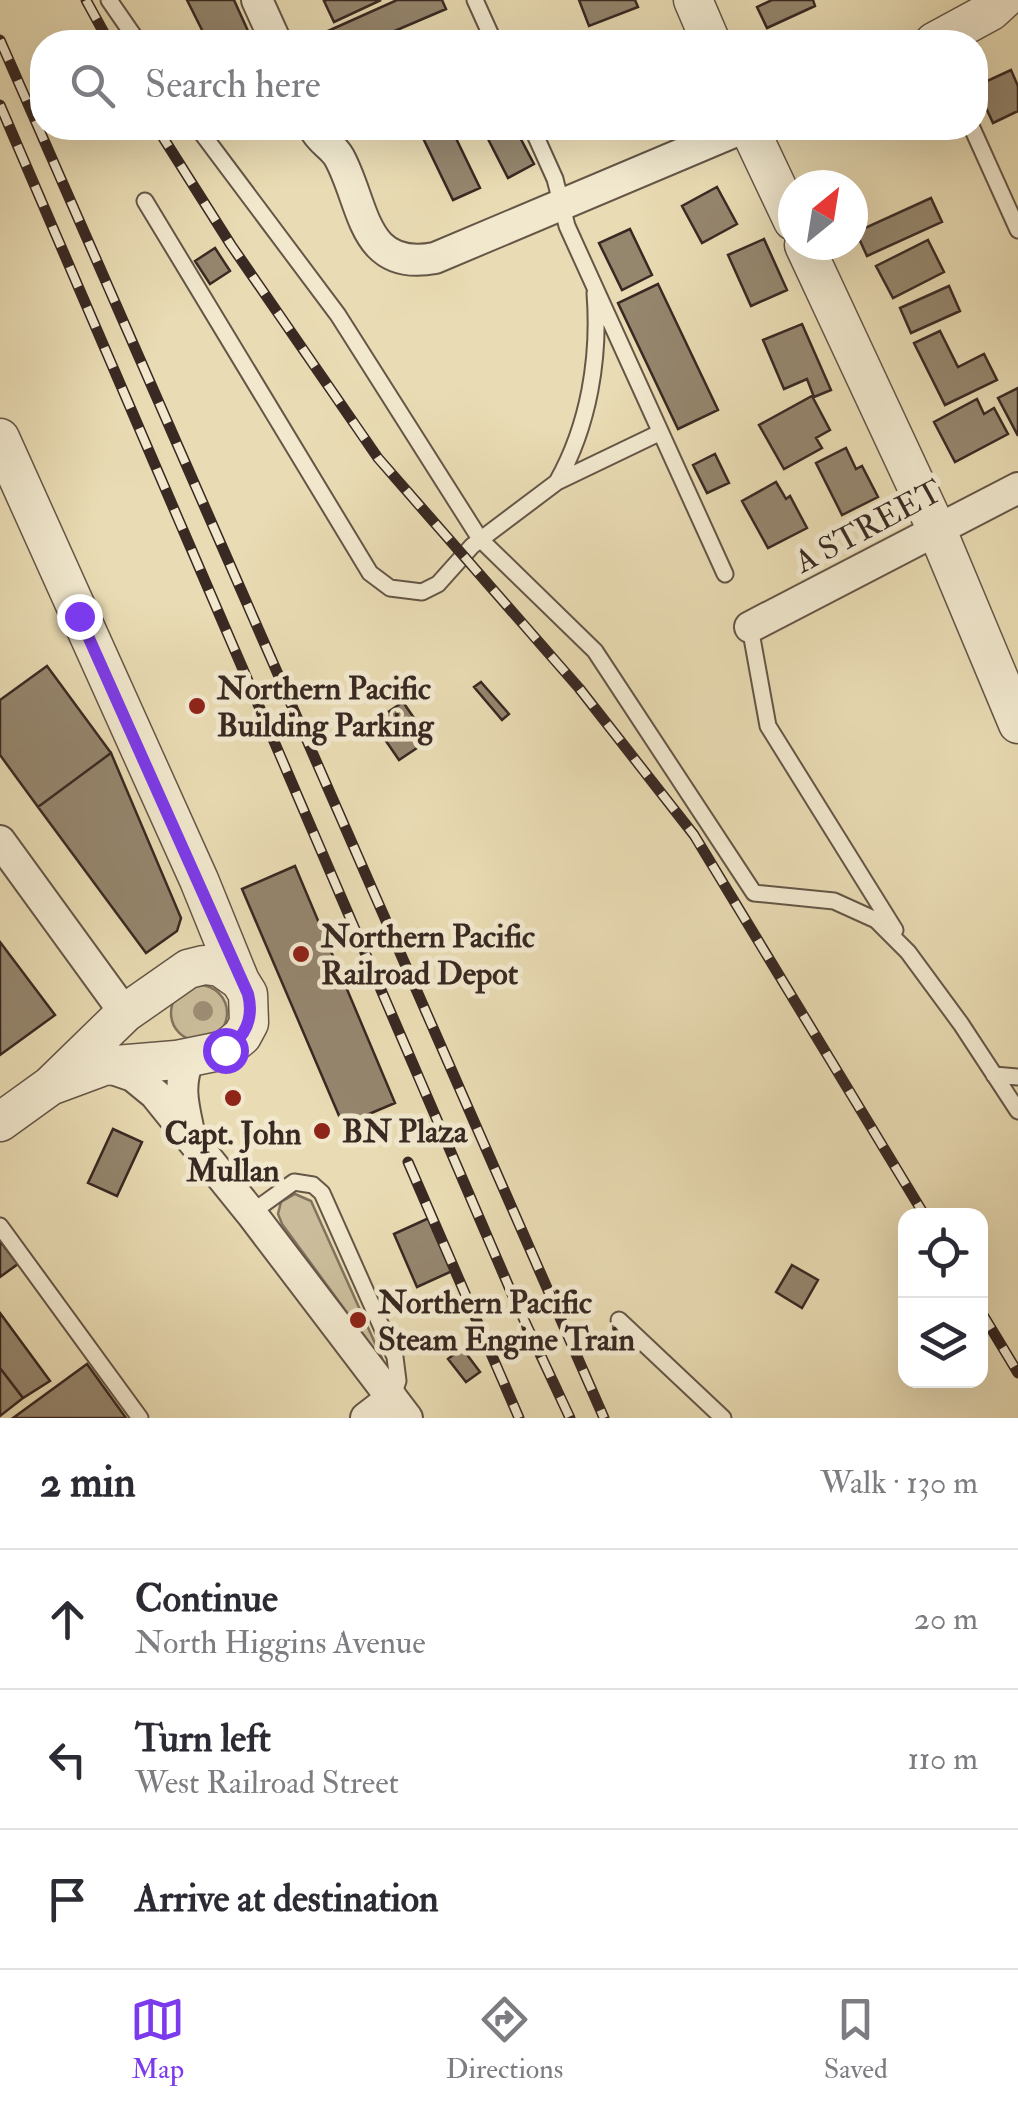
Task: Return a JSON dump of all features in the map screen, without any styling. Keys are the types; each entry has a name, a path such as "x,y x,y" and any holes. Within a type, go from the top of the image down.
{"street":[{"path":"257,0 271,30"},
{"path":"692,0 706,30"},
{"path":"956,30 1004,0"},
{"path":"321,140 338,155 373,238 392,256 405,260 435,258 718,140"},
{"path":"752,140 778,192"},
{"path":"811,260 936,528 1018,724"},
{"path":"0,438 9,490 199,880 251,1008 242,1036 225,1050 104,1066 50,1086"},
{"name":"A STREET","path":"750,627 1018,488"},
{"path":"0,842 125,1013"},
{"path":"181,972 206,934 208,919 199,880"},
{"path":"0,1122 50,1086 125,1013 181,972 212,965 240,980"},
{"path":"190,1057 182,1074 180,1092 190,1135"},
{"path":"104,1066 133,1076 155,1094 399,1408 366,1418"}],"lane":[{"path":"109,0 130,30"},
{"path":"475,0 489,30"},
{"path":"207,140 338,315 480,539 596,650 754,893 834,901 876,920 908,952"},
{"path":"537,140 555,179 567,226 724,574"},
{"path":"977,140 1018,230"},
{"path":"144,201 370,573 390,588 422,592 438,584 480,539 557,482 658,433"},
{"path":"557,482 580,437 592,381 595,296 590,274"},
{"path":"750,627 768,726 908,952 1018,1112"},
{"path":"994,1075 1018,1077"},
{"path":"251,1213 294,1182 312,1184 322,1193 395,1358 399,1408"},
{"path":"0,1226 140,1418"},
{"path":"620,1320 723,1418"}],"shaded area":[{"path":"199,985 219,993 227,1013 219,1033 199,1041 179,1033 171,1013 179,993"},
{"name":"Northern Pacific Steam Engine Train","path":"295,1194 311,1201 384,1363 282,1224 278,1214 281,1202"}],"building":[{"path":"187,0 234,0 248,30 202,30"},
{"path":"381,0 334,22 324,1"},
{"path":"397,0 442,0 446,9 397,30 330,30"},
{"path":"579,0 635,0 638,7 589,26"},
{"path":"772,0 813,0 815,6 767,28 757,7"},
{"path":"1011,70 1018,86 1018,111 993,123 988,112 988,81"},
{"path":"424,140 457,140 480,188 453,200"},
{"path":"489,140 521,140 534,164 508,178"},
{"path":"717,187 737,224 702,243 682,206"},
{"path":"931,198 942,222 868,256 868,227"},
{"path":"630,229 652,275 622,290 599,243"},
{"path":"764,239 787,290 751,306 728,255"},
{"path":"928,240 944,272 893,298 876,266"},
{"path":"215,248 230,271 210,284 195,261"},
{"path":"658,284 718,410 678,429 618,303"},
{"path":"949,286 960,311 911,333 900,308"},
{"path":"802,324 831,390 814,397 807,379 784,389 763,340"},
{"path":"940,331 958,367 984,354 997,380 945,405 914,343"},
{"path":"1018,388 1018,436 998,398"},
{"path":"812,396 830,430 816,438 822,448 784,469 759,425"},
{"path":"977,399 984,414 994,408 1008,434 955,462 934,422"},
{"path":"846,448 856,469 862,466 878,497 842,515 816,463"},
{"path":"715,454 729,483 707,493 693,465"},
{"path":"776,482 786,499 790,496 807,528 768,548 742,501"},
{"path":"47,666 111,753 38,807 0,755 0,700"},
{"path":"481,682 509,714 502,720 474,687"},
{"path":"403,702 429,740 399,760 373,722"},
{"path":"111,753 181,918 177,931 146,953 38,807"},
{"name":"Northern Pacific Railroad Depot","path":"295,866 395,1103 343,1125 242,889"},
{"path":"0,942 55,1015 0,1055"},
{"path":"113,1129 142,1142 117,1196 88,1183"},
{"path":"429,1218 452,1271 417,1287 394,1234"},
{"path":"0,1241 18,1264 0,1277"},
{"path":"792,1265 818,1280 802,1308 776,1292"},
{"path":"0,1313 50,1381 23,1398 0,1368"},
{"path":"462,1348 480,1372 466,1382 448,1359"},
{"path":"87,1364 126,1418 13,1418"},
{"path":"0,1368 23,1398 0,1416"}],"railway":[{"path":"86,0 102,30"},
{"path":"0,40 30,108"},
{"path":"0,105 512,1294 570,1418"},
{"path":"44,140 604,1418"},
{"path":"165,140 231,245 378,458 579,688 694,835 920,1208"},
{"path":"408,1162 519,1418"},
{"path":"988,1323 1018,1373"}],"place":[{"name":"Northern Pacific Building Parking","path":"197,706"},
{"name":"Northern Pacific Railroad Depot","path":"301,954"},
{"name":"Capt. John Mullan","path":"233,1098"},
{"name":"BN Plaza","path":"322,1131"},
{"name":"Northern Pacific Steam Engine Train","path":"358,1320"}],"route":[{"path":"79,616 248,994 249,1023 242,1036 225,1050"}]}
